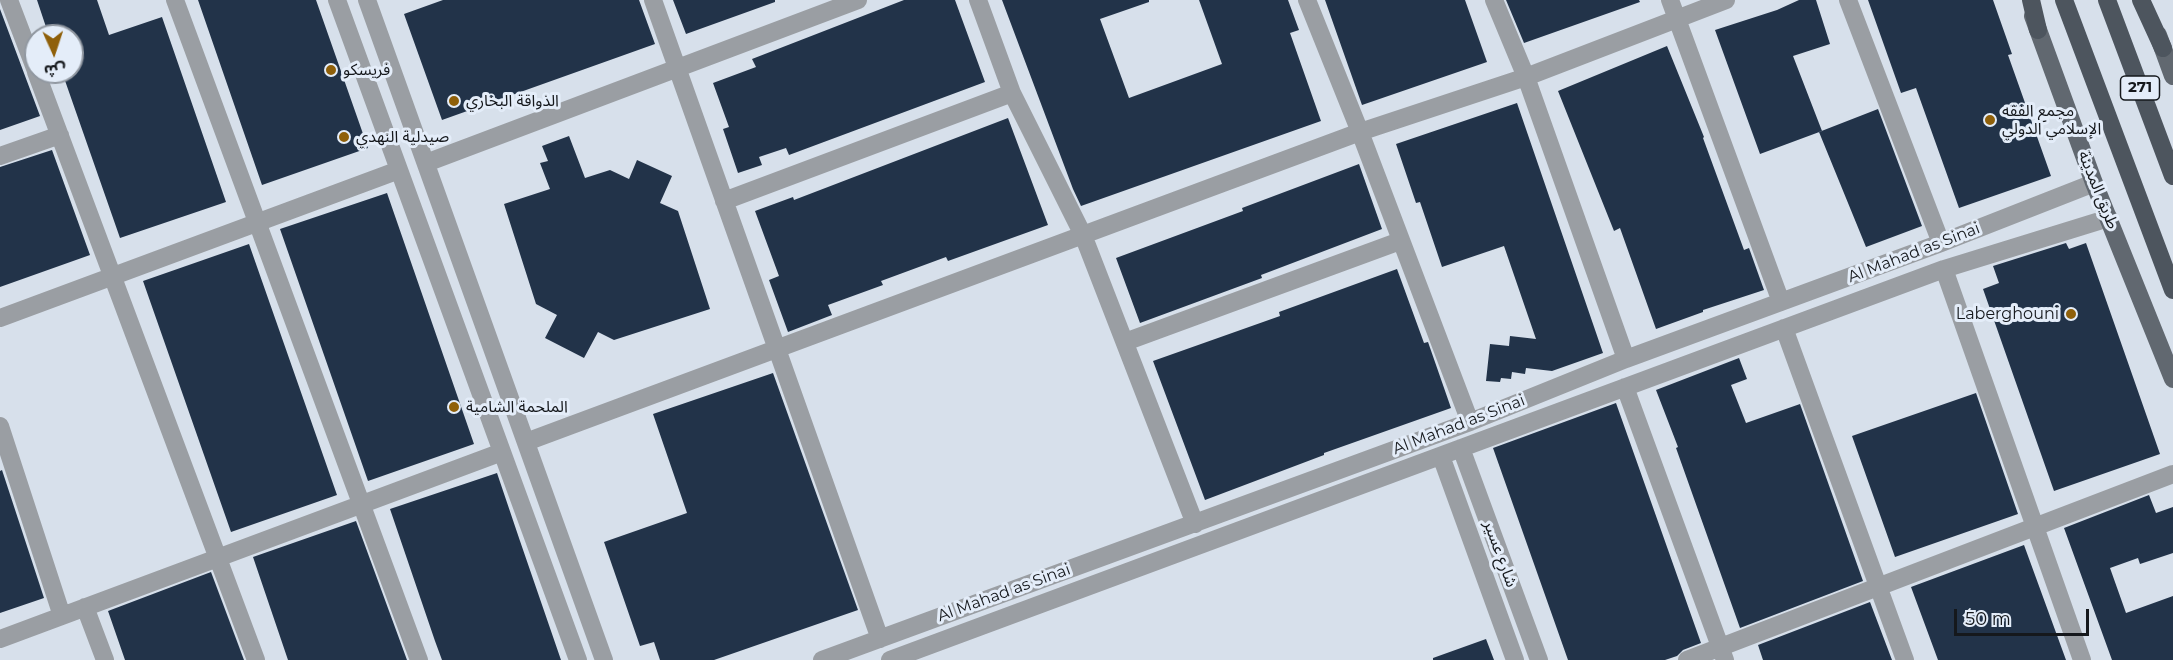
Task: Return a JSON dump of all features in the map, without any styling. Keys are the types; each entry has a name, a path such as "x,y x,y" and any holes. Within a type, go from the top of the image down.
{"highway":[{"path":"2029,0 2038,30"},
{"name":"271","path":"2064,0 2173,290"},
{"name":"271","path":"2107,0 2173,176"},
{"path":"2143,0 2163,48"}],"main road":[{"name":"طريق المدينة","path":"2038,30 2094,183 2173,379"},
{"path":"2163,48 2173,76"}],"street":[{"path":"9,0 24,39"},
{"path":"175,0 419,660"},
{"path":"337,0 578,660"},
{"path":"367,0 604,660"},
{"path":"653,0 880,639"},
{"path":"426,163 677,68 815,8 858,0"},
{"path":"978,0 1012,93 1083,235 1195,524"},
{"path":"1307,0 1360,132 1470,422"},
{"path":"1494,0 1526,77 1626,359"},
{"path":"1670,0 1780,302"},
{"path":"526,442 1360,132 1526,77 1726,0"},
{"path":"1848,0 1941,243"},
{"path":"41,84 256,660"},
{"path":"724,201 1012,93"},
{"path":"0,156 60,135"},
{"path":"0,318 399,171"},
{"name":"Al Mahad as Sinai","path":"822,660 1470,422 1626,359 1941,243 2094,183"},
{"name":"Al Mahad as Sinai","path":"890,660 1944,269 2109,218"},
{"path":"1125,342 1400,241"},
{"path":"1944,269 2082,660"},
{"path":"1784,328 1905,660"},
{"path":"1625,387 1723,654"},
{"path":"0,426 62,616"},
{"name":"شارع عسير","path":"1461,448 1539,660"},
{"path":"0,639 502,452"},
{"name":"شارع عسير","path":"1441,456 1515,660"},
{"path":"1687,660 1723,654 1878,587 2173,474"},
{"path":"85,607 105,660"}],"building":[{"path":"37,0 97,0 109,35 162,17 226,202 120,238 66,84 84,84 84,24 45,24"},
{"path":"198,0 316,0 368,148 262,185"},
{"path":"443,0 639,0 655,44 442,120 404,14"},
{"path":"673,0 775,0 775,2 686,34"},
{"path":"904,0 955,0 985,82 789,155 786,148 759,157 762,165 738,173 723,129 729,127 713,83 756,67 752,59"},
{"path":"1002,0 1149,0 1149,2 1100,19 1129,98 1222,64 1199,0 1288,0 1299,30 1290,33 1321,121 1081,206"},
{"path":"1325,0 1465,0 1487,62 1362,105"},
{"path":"1506,0 1639,0 1640,2 1524,43"},
{"path":"1799,0 1816,0 1830,44 1793,56 1822,131 1760,154 1715,30 1777,10"},
{"path":"1868,0 1993,0 2012,54 2008,55 2051,176 1959,208 1916,88 1901,93"},
{"path":"0,9 24,73 24,84 28,84 40,116 0,130"},
{"path":"1667,46 1704,137 1744,250 1749,248 1764,290 1703,310 1703,312 1656,329 1620,228 1614,231 1558,91"},
{"path":"1517,103 1603,353 1552,371 1526,368 1525,374 1512,372 1511,379 1501,378 1500,382 1486,381 1490,344 1509,346 1510,336 1536,339 1504,246 1442,267 1420,202 1416,203 1396,144"},
{"path":"1878,109 1922,226 1866,247 1819,132"},
{"path":"1008,118 1048,225 948,261 946,257 881,281 883,285 828,305 832,315 788,332 769,280 779,276 755,211 793,197 794,200"},
{"path":"569,136 585,178 610,170 629,179 637,160 672,176 660,203 678,211 710,309 614,340 598,332 584,358 545,338 557,315 536,304 504,204 550,189 540,163 548,161 542,146"},
{"path":"52,150 90,255 0,287 0,167"},
{"path":"1359,164 1382,229 1261,275 1262,278 1140,323 1116,258 1243,211 1242,208"},
{"path":"387,193 474,444 368,481 280,229"},
{"path":"2066,243 2069,249 2086,243 2160,454 2054,491 1983,289 1999,283 1993,266"},
{"path":"249,244 337,495 231,532 143,281"},
{"path":"1397,269 1424,343 1428,342 1451,408 1324,453 1324,455 1205,500 1153,361 1280,316 1279,312"},
{"path":"1739,358 1747,379 1731,385 1746,423 1800,404 1863,581 1740,628 1656,390"},
{"path":"773,373 858,610 714,660 660,660 654,642 640,646 604,542 687,513 653,414"},
{"path":"1976,393 2018,514 1895,557 1852,436"},
{"path":"1616,403 1701,643 1665,660 1568,660 1493,448"},
{"path":"2,470 44,598 0,613 0,471"},
{"path":"497,473 561,660 442,660 435,641 390,509"},
{"path":"2149,495 2156,513 2173,507 2173,553 2140,564 2138,558 2110,568 2126,613 2173,596 2173,660 2112,660 2064,528"},
{"path":"356,521 407,660 288,660 253,557"},
{"path":"2024,545 2066,660 1938,660 1911,587"},
{"path":"211,572 244,660 125,660 108,611"},
{"path":"1870,602 1892,660 1763,660 1758,645"},
{"path":"1486,639 1494,660 1433,660 1433,658"}],"place":[{"name":"فريسكو","path":"331,70"},
{"name":"الذواقة البخاري","path":"454,101"},
{"name":"مجمع الفقه الإسلامي الدولي","path":"1990,120"},
{"name":"صيدلية النهدي","path":"344,137"},
{"name":"Laberghouni","path":"2071,314"},
{"name":"الملحمة الشامية","path":"454,407"}]}
